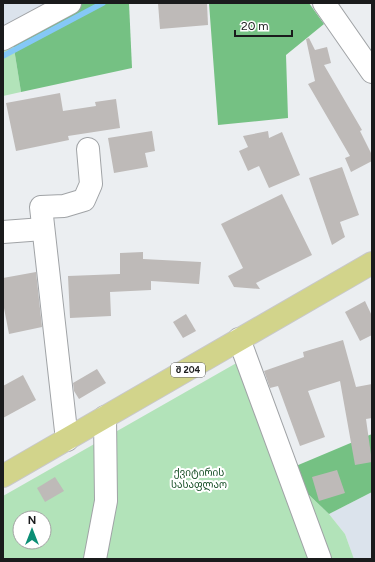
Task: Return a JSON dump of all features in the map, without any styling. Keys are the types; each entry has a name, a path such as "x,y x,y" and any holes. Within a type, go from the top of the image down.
{"main road":[{"name":"შ 204","path":"3,476 372,263"}],"street":[{"path":"3,39 70,3"},
{"path":"324,3 372,72"},
{"path":"67,440 41,207 64,206 84,200 91,184 88,150"},
{"path":"3,232 43,229"},
{"path":"239,340 320,559"},
{"path":"95,559 106,501 105,418"}],"shaded area":[{"path":"3,3 52,3 3,28"},
{"path":"372,492 372,559 354,559 345,534 329,514"}],"green space":[{"path":"78,3 129,3 132,68 21,92 12,36"},
{"path":"209,3 309,3 324,24 286,55 288,118 218,125"},
{"path":"12,36 21,92 3,96 3,40"},
{"name":"ქვიტირის სასაფლაო","path":"240,361 284,471 329,514 345,534 354,559 3,559 3,496"},
{"path":"372,434 372,492 329,514 284,471"}],"building":[{"path":"158,3 207,3 208,25 160,29"},
{"path":"309,38 315,50 327,47 331,63 324,65 362,130 360,131 372,155 372,161 351,172 345,158 350,156 308,84 315,81 306,39"},
{"path":"60,93 63,111 96,106 95,102 116,99 120,128 68,136 69,140 16,151 6,103"},
{"path":"152,131 155,151 145,153 148,167 114,173 108,138"},
{"path":"268,131 269,138 282,132 300,175 269,188 259,166 248,171 239,151 248,147 243,136"},
{"path":"342,167 359,215 340,222 345,237 332,245 309,178"},
{"path":"282,194 312,255 256,283 260,289 234,287 228,276 243,268 221,224"},
{"path":"143,252 143,259 201,262 199,284 151,281 151,290 110,292 111,316 70,318 68,276 120,274 120,253"},
{"path":"36,272 42,327 9,334 3,303 3,278"},
{"path":"365,301 372,316 372,335 360,341 345,312"},
{"path":"186,314 196,331 183,338 173,322"},
{"path":"343,340 356,387 372,384 372,418 366,419 372,462 355,465 340,381 308,391 325,437 300,446 278,386 270,388 264,371 304,357 303,352"},
{"path":"97,369 106,383 79,399 74,391 73,383"},
{"path":"23,375 36,400 3,418 3,386"},
{"path":"337,470 345,493 319,501 312,477"},
{"path":"55,477 64,491 45,502 37,488"}],"waterway":[{"path":"3,56 103,3"}]}
